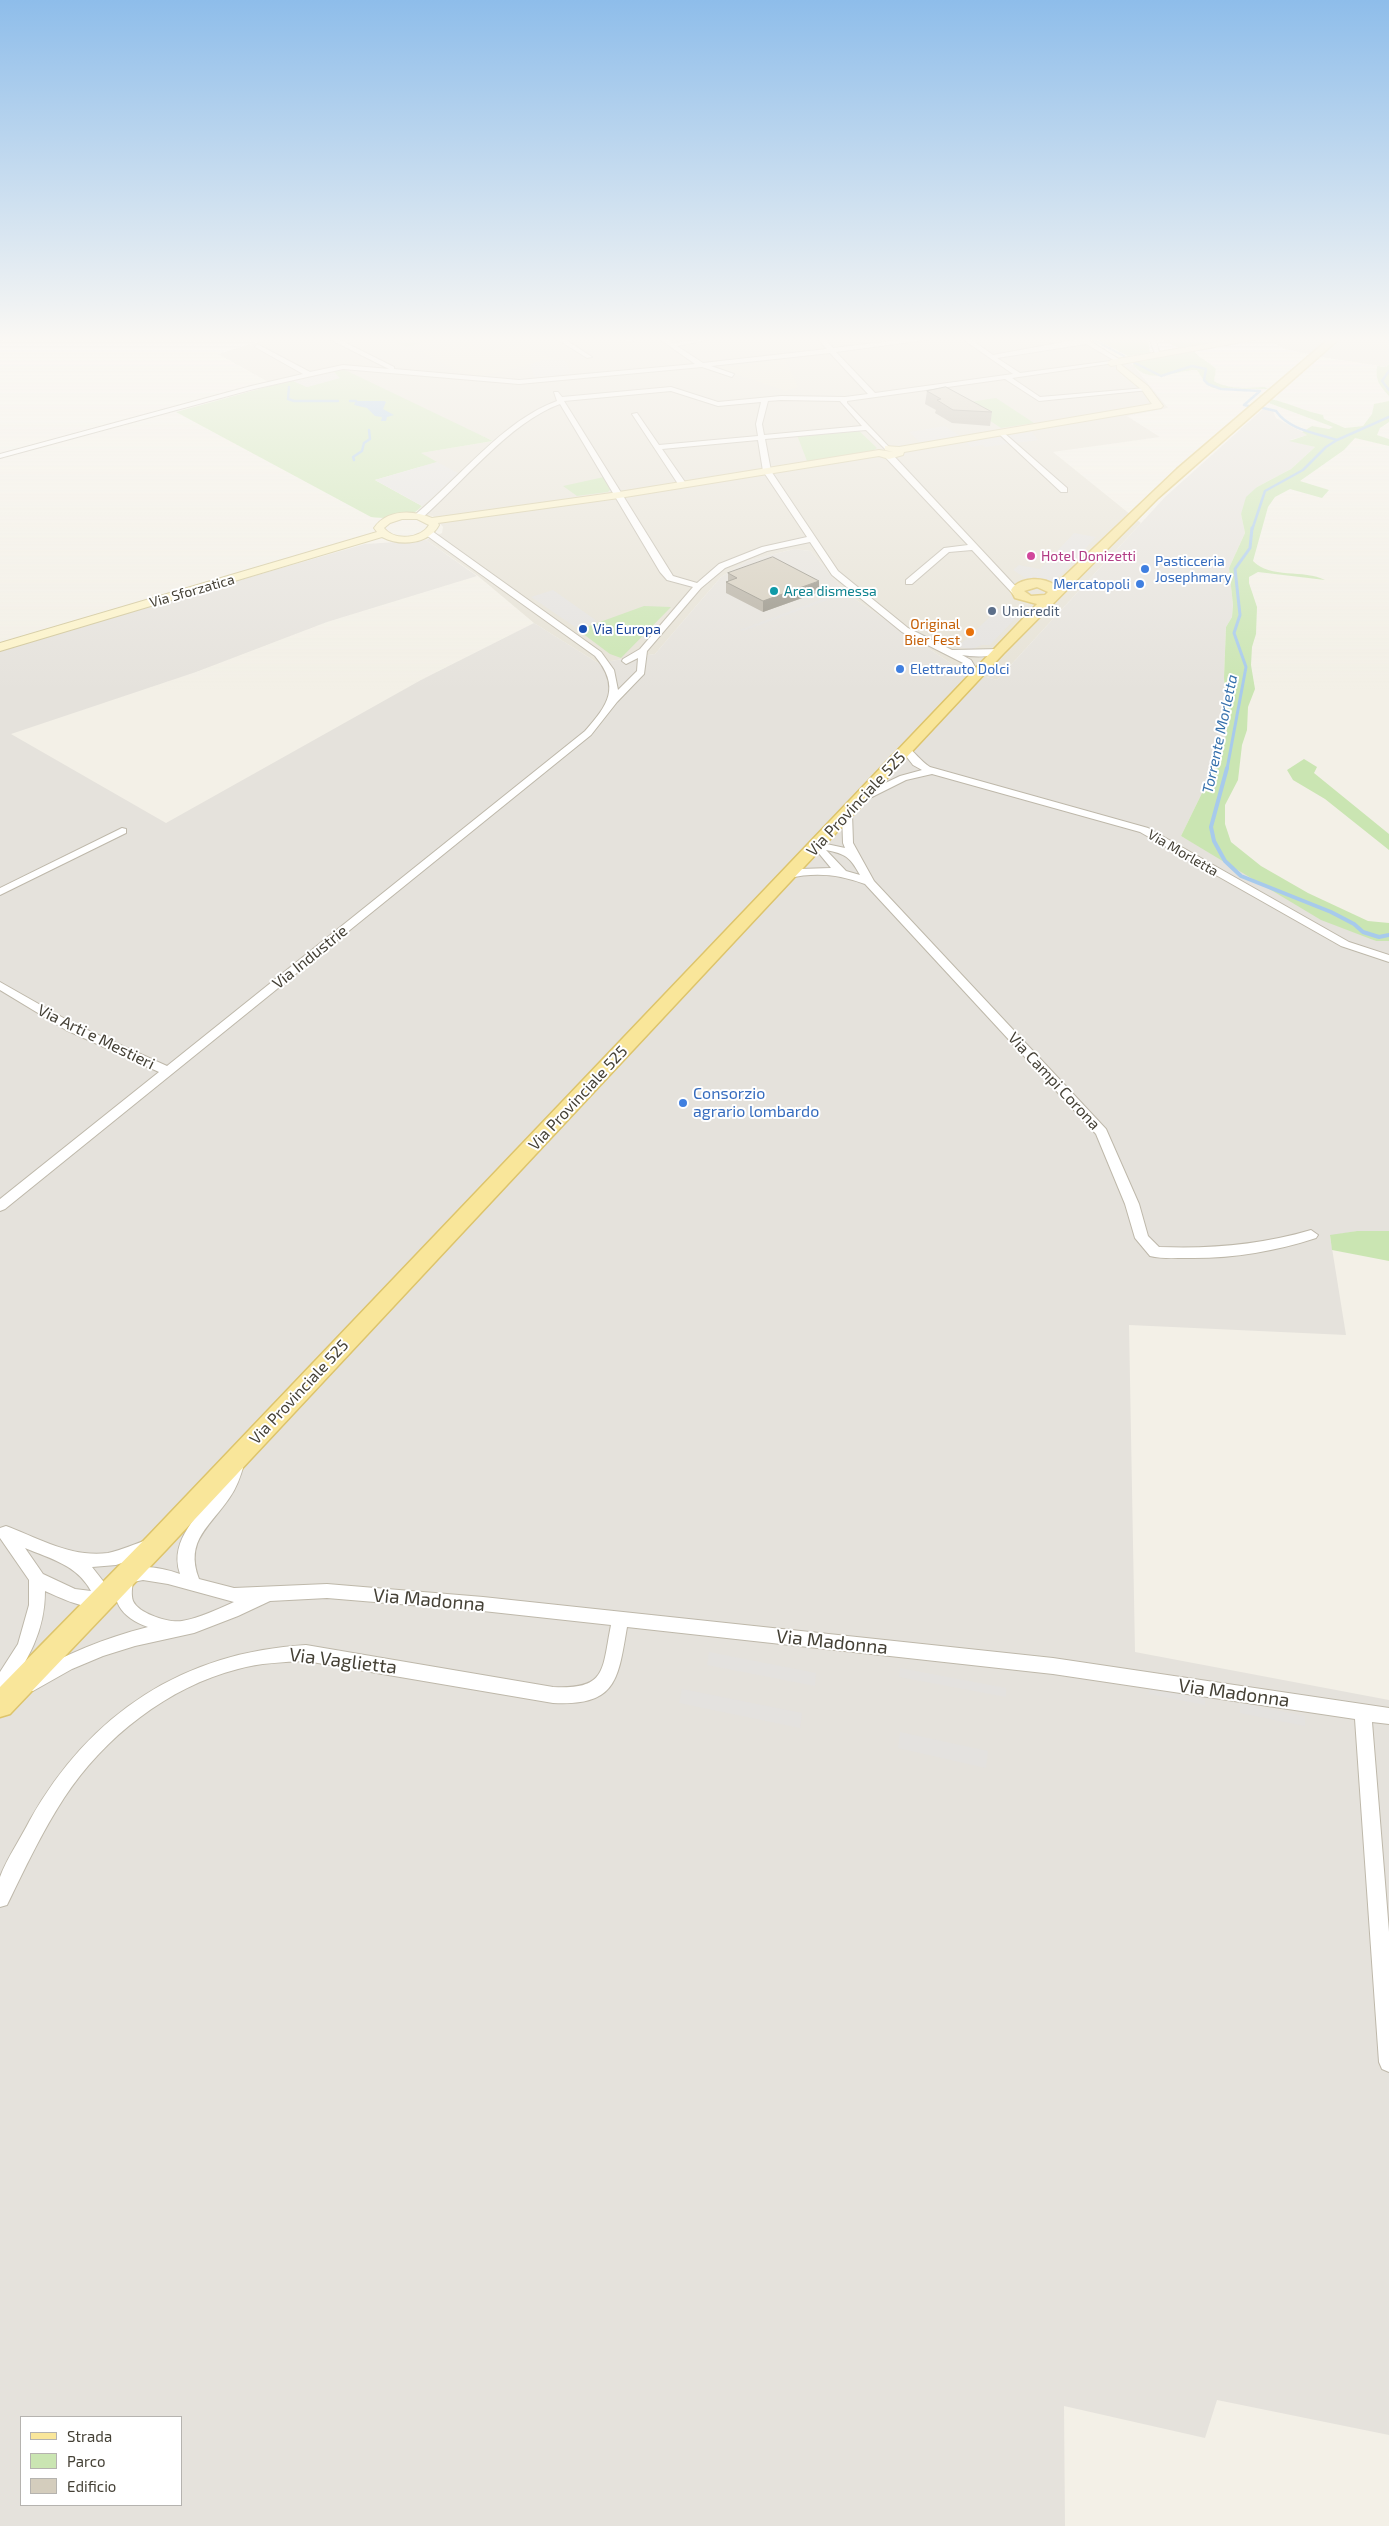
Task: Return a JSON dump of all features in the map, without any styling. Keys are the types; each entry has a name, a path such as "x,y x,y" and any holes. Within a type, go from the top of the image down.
{"main road":[{"name":"Via Provinciale 525","path":"0,1706 126,1576 854,806 998,651 1150,501 1200,456"},
{"path":"1029,619 1017,590 1020,586 1073,577"},
{"path":"1019,594 1034,600 1053,596 1052,588 1035,584"}],"street":[{"path":"419,516 484,456"},
{"path":"594,456 663,570 670,578 684,584 698,586"},
{"path":"665,456 683,485"},
{"path":"765,456 767,471 835,573 904,630 968,662 976,675"},
{"path":"431,521 434,525 429,532 407,538 382,534 379,528 384,522 399,517 419,516 431,521 619,495 861,456"},
{"path":"889,456 1019,594"},
{"path":"1027,456 1064,490"},
{"path":"429,532 598,654 611,670 615,684 613,700"},
{"name":"Via Sforzatica","path":"0,647 382,534"},
{"path":"611,670 643,651 698,586 722,566 758,552 811,538"},
{"path":"780,546 817,548"},
{"path":"909,582 947,550 974,547"},
{"path":"995,569 1035,584"},
{"path":"944,650 974,654 998,651"},
{"path":"642,670 643,651"},
{"path":"598,654 637,663 642,670"},
{"path":"611,670 624,676 642,670"},
{"name":"Via Industrie","path":"0,1206 588,733 603,716 613,700 642,670"},
{"name":"Via Morletta","path":"906,750 916,764 931,770 1144,830 1337,939 1389,959"},
{"path":"886,771 909,768 931,770"},
{"name":"Via Morletta","path":"854,806 903,778 931,770"},
{"name":"Via Campi Corona","path":"854,806 848,843 869,882 1102,1132 1132,1204 1142,1238 1155,1252 1204,1255 1280,1246 1311,1235"},
{"path":"0,892 122,831"},
{"path":"817,845 846,851 856,858"},
{"name":"Via Campi Corona","path":"817,845 826,859 841,871 869,882"},
{"name":"Via Campi Corona","path":"788,875 817,870 841,871"},
{"name":"Via Arti e Mestieri","path":"0,985 70,1027 168,1071"},
{"path":"194,1585 185,1564 187,1544 197,1527 224,1493 238,1457"},
{"path":"3,1532 65,1556 89,1573 98,1586 102,1600 73,1596 37,1579 3,1532"},
{"path":"65,1556 107,1559 157,1543"},
{"name":"Via Madonna","path":"126,1576 144,1572 157,1573 234,1595 346,1592 1053,1666 1389,1716"},
{"path":"126,1576 122,1594 127,1608 144,1619 176,1630"},
{"path":"0,1687 19,1660 31,1635 37,1605 37,1579"},
{"name":"Via Madonna","path":"0,1706 39,1679 82,1655 121,1640 176,1630 223,1615 273,1593"},
{"name":"Via Vaglietta","path":"0,1898 48,1807 75,1768 124,1721 153,1699 188,1679 258,1657 283,1653 306,1653 553,1695 584,1695 594,1692 606,1683 620,1620"},
{"path":"1363,1712 1389,2062"}],"shaded area":[{"path":"420,456 1058,456 1141,523 997,680 961,670 846,593 811,551 794,549 747,561 721,577 655,654 598,663 534,623 478,576 426,540 442,533 443,527 433,516 415,514 422,506"},
{"path":"1211,456 1305,456 1291,469 1257,487 1241,514 1245,533 1229,568 1233,605 1232,617 1226,627 1224,677 1227,728 1223,750 1181,836 1376,941 1389,941 1389,1231 1357,1231 1330,1236 1346,1335 1129,1325 1135,1652 1389,1700 1389,2435 1217,2400 1205,2438 1064,2406 1065,2526 0,2526 0,649 365,544 426,540 477,576 327,622 196,672 11,734 166,823 421,680 534,623 598,663 655,654 721,577 747,561 794,549 811,551 846,593 961,670 997,680 1165,497"},
{"path":"437,462 460,474 422,506 375,480"},
{"path":"1074,533 1096,537 1060,576 1047,581 1030,581 1013,570 1019,565 1040,569"},
{"path":"553,590 597,621 575,627 531,597"},
{"path":"838,593 841,595 743,631 740,630"},
{"path":"1003,605 1016,608 1012,614 1016,618 990,645 982,645 972,649 957,647"},
{"path":"709,1652 816,1673 815,1686 707,1665"},
{"path":"900,1668 1006,1688 1006,1697 899,1677"},
{"path":"1150,1684 1205,1695 1205,1705 1149,1694"},
{"path":"682,1689 802,1713 800,1728 679,1703"},
{"path":"1240,1703 1305,1716 1305,1726 1240,1713"},
{"path":"900,1732 988,1751 986,1768 898,1748"}],"green space":[{"path":"257,456 426,456 437,462 375,480 422,506 412,514 405,516 392,518 371,517"},
{"path":"805,456 843,456 807,461"},
{"path":"1305,456 1336,456 1300,481 1329,490 1322,498 1290,489 1275,497 1268,507 1253,561 1260,567 1268,570 1307,575 1325,580 1258,572 1249,577 1249,583 1257,607 1256,634 1252,647 1251,665 1255,689 1248,707 1247,730 1242,745 1238,780 1225,805 1225,824 1231,842 1261,866 1308,893 1368,921 1389,923 1389,941 1376,941 1321,920 1181,836 1223,750 1227,728 1224,677 1226,627 1232,617 1233,605 1229,568 1245,533 1241,514 1246,497 1257,487 1291,469"},
{"path":"604,477 611,489 608,492 577,496 563,486"},
{"path":"644,606 671,607 621,658 610,654 578,630"},
{"path":"1304,759 1317,767 1314,773 1389,834 1389,850 1325,799 1293,780 1287,770"},
{"path":"1357,1231 1389,1231 1389,1261 1332,1250 1330,1235"}],"building":[{"path":"773,557 819,581 763,601 726,582 737,578 728,573"}],"waterway":[{"path":"354,460 355,456"},
{"name":"Torrente Morletta","path":"1252,530 1265,491 1303,470 1317,456"},
{"name":"Torrente Morletta","path":"1227,769 1246,667 1234,633 1240,615 1235,569 1250,548 1252,528"},
{"name":"Torrente Morletta","path":"1227,768 1211,827 1214,841 1225,861 1241,876 1331,912 1354,924 1363,932 1379,937 1389,935"}],"place":[{"name":"Hotel Donizetti","path":"1031,556"},
{"name":"Pasticceria Josephmary","path":"1145,569"},
{"name":"Mercatopoli","path":"1140,584"},
{"name":"Area dismessa","path":"774,591"},
{"name":"Unicredit","path":"992,611"},
{"name":"Via Europa","path":"583,629"},
{"name":"Original Bier Fest","path":"970,632"},
{"name":"Elettrauto Dolci","path":"900,669"},
{"name":"Consorzio agrario lombardo","path":"683,1103"}]}
